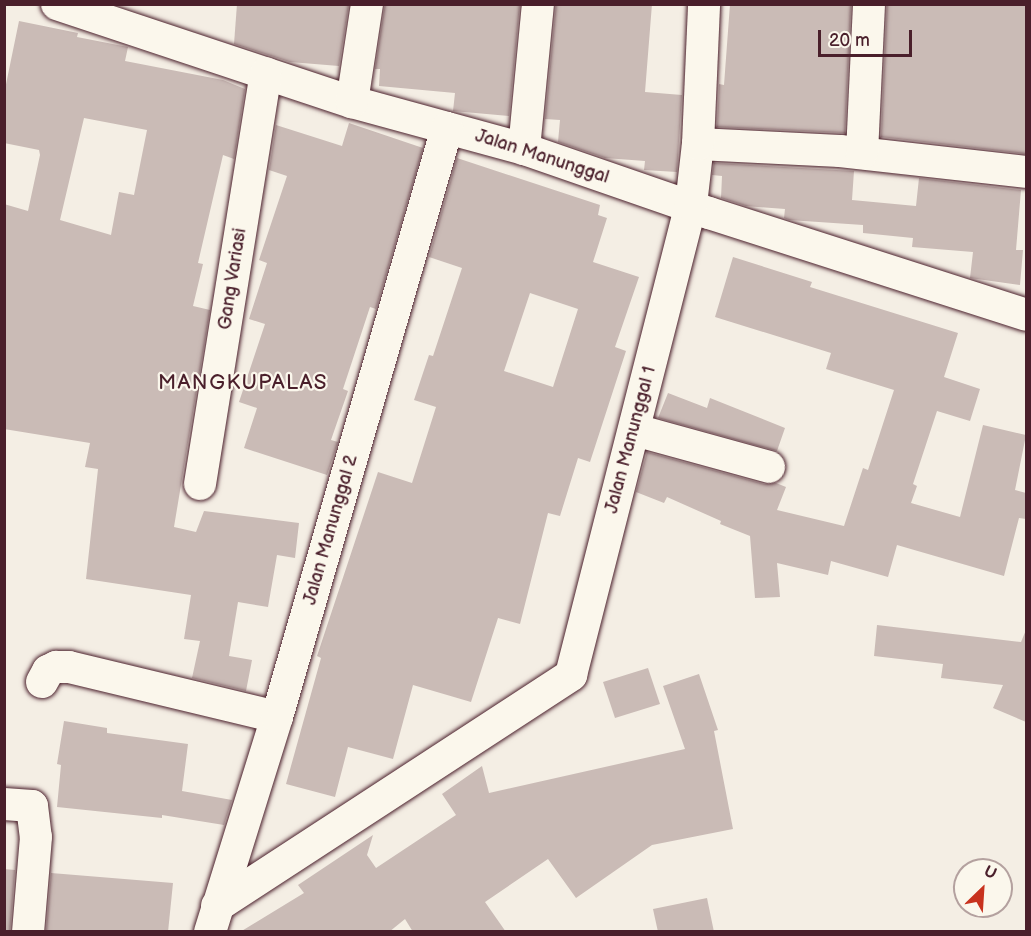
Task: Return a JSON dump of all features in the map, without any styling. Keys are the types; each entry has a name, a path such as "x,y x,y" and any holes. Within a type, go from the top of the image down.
{"street":[{"name":"Jalan Manunggal","path":"57,4 352,102 524,149 1026,315"},
{"path":"352,102 367,4"},
{"path":"524,149 538,4"},
{"name":"Jalan Manunggal 1","path":"213,919 571,675 691,206 698,144 704,4"},
{"path":"862,153 869,4"},
{"name":"Gang Variasi","path":"200,484 266,73"},
{"name":"Jalan Manunggal 2","path":"213,919 277,717 447,128"},
{"path":"698,144 862,153 1026,172"},
{"path":"635,430 769,467"},
{"path":"42,682 48,671 56,667 69,667 277,717"},
{"path":"4,804 32,806 36,837 28,932"}],"building":[{"path":"237,4 349,4 339,66 290,62 234,44"},
{"path":"385,4 520,4 509,116 453,111 455,93 379,86 380,69 375,69"},
{"path":"556,4 652,4 645,92 682,95 677,172 644,170 645,161 605,158 558,142 560,120 545,119"},
{"path":"730,4 851,4 845,133 717,127 719,84 724,85"},
{"path":"887,4 1026,4 1026,154 881,137"},
{"path":"19,21 78,33 77,37 128,47 125,61 223,80 245,89 234,159 223,155 198,263 203,264 193,306 210,310 174,527 196,532 204,511 299,523 295,558 277,555 268,607 238,602 229,656 252,660 246,691 192,678 200,641 184,639 191,595 86,579 98,469 85,467 90,443 4,429 4,204 28,211 40,155 39,150 4,143 4,94","holes":["84,118 147,130 134,195 119,192 111,235 60,220"]},
{"path":"349,123 423,148 376,309 370,307 343,389 348,391 331,440 338,442 327,475 244,448 257,408 239,402 265,324 249,319 267,263 259,260 287,176 269,170 276,125 342,146"},
{"path":"457,158 600,205 598,215 607,218 593,262 639,277 615,347 626,351 590,462 578,458 560,516 548,513 520,624 498,618 471,702 413,685 393,759 348,747 335,797 286,784 321,658 317,656 378,472 412,483 436,407 414,400 429,355 433,356 462,268 429,257","holes":["530,293 578,309 553,387 504,371"]},
{"path":"714,163 854,171 852,200 916,206 919,178 1021,190 1016,250 1023,250 1020,285 970,278 973,252 912,247 913,238 863,233 863,225 789,220 784,218 785,209 746,206 721,198 722,176 712,175"},
{"path":"733,257 812,282 810,287 958,333 944,377 980,389 970,421 937,411 913,484 917,486 911,503 960,517 983,425 1026,435 1015,490 1026,493 1026,519 1019,518 1004,576 897,545 888,577 831,561 828,575 777,563 780,597 755,598 750,536 720,524 721,521 667,497 664,503 636,492 647,452 764,484 776,483 786,487 777,510 844,526 863,468 868,470 894,390 826,369 831,353 715,317"},
{"path":"668,393 707,408 710,398 785,428 777,451 658,418"},
{"path":"877,625 1021,642 1026,630 1026,722 993,708 1003,685 941,678 943,664 874,656"},
{"path":"648,668 660,704 615,718 603,682"},
{"path":"699,674 718,730 714,731 733,829 652,845 576,898 548,859 485,902 506,932 413,932 405,919 389,932 240,932 304,893 298,885 373,835 367,855 376,868 456,815 442,794 482,766 489,793 685,749 663,686"},
{"path":"64,721 107,728 107,733 188,744 182,791 232,800 224,825 162,815 162,818 57,807 61,765 57,764"},
{"path":"4,869 15,870 10,932 4,932"},
{"path":"51,873 173,883 168,932 46,932"},
{"path":"707,898 714,932 658,932 653,909"}],"district":[{"name":"MANGKUPALAS","path":"243,383"}]}
